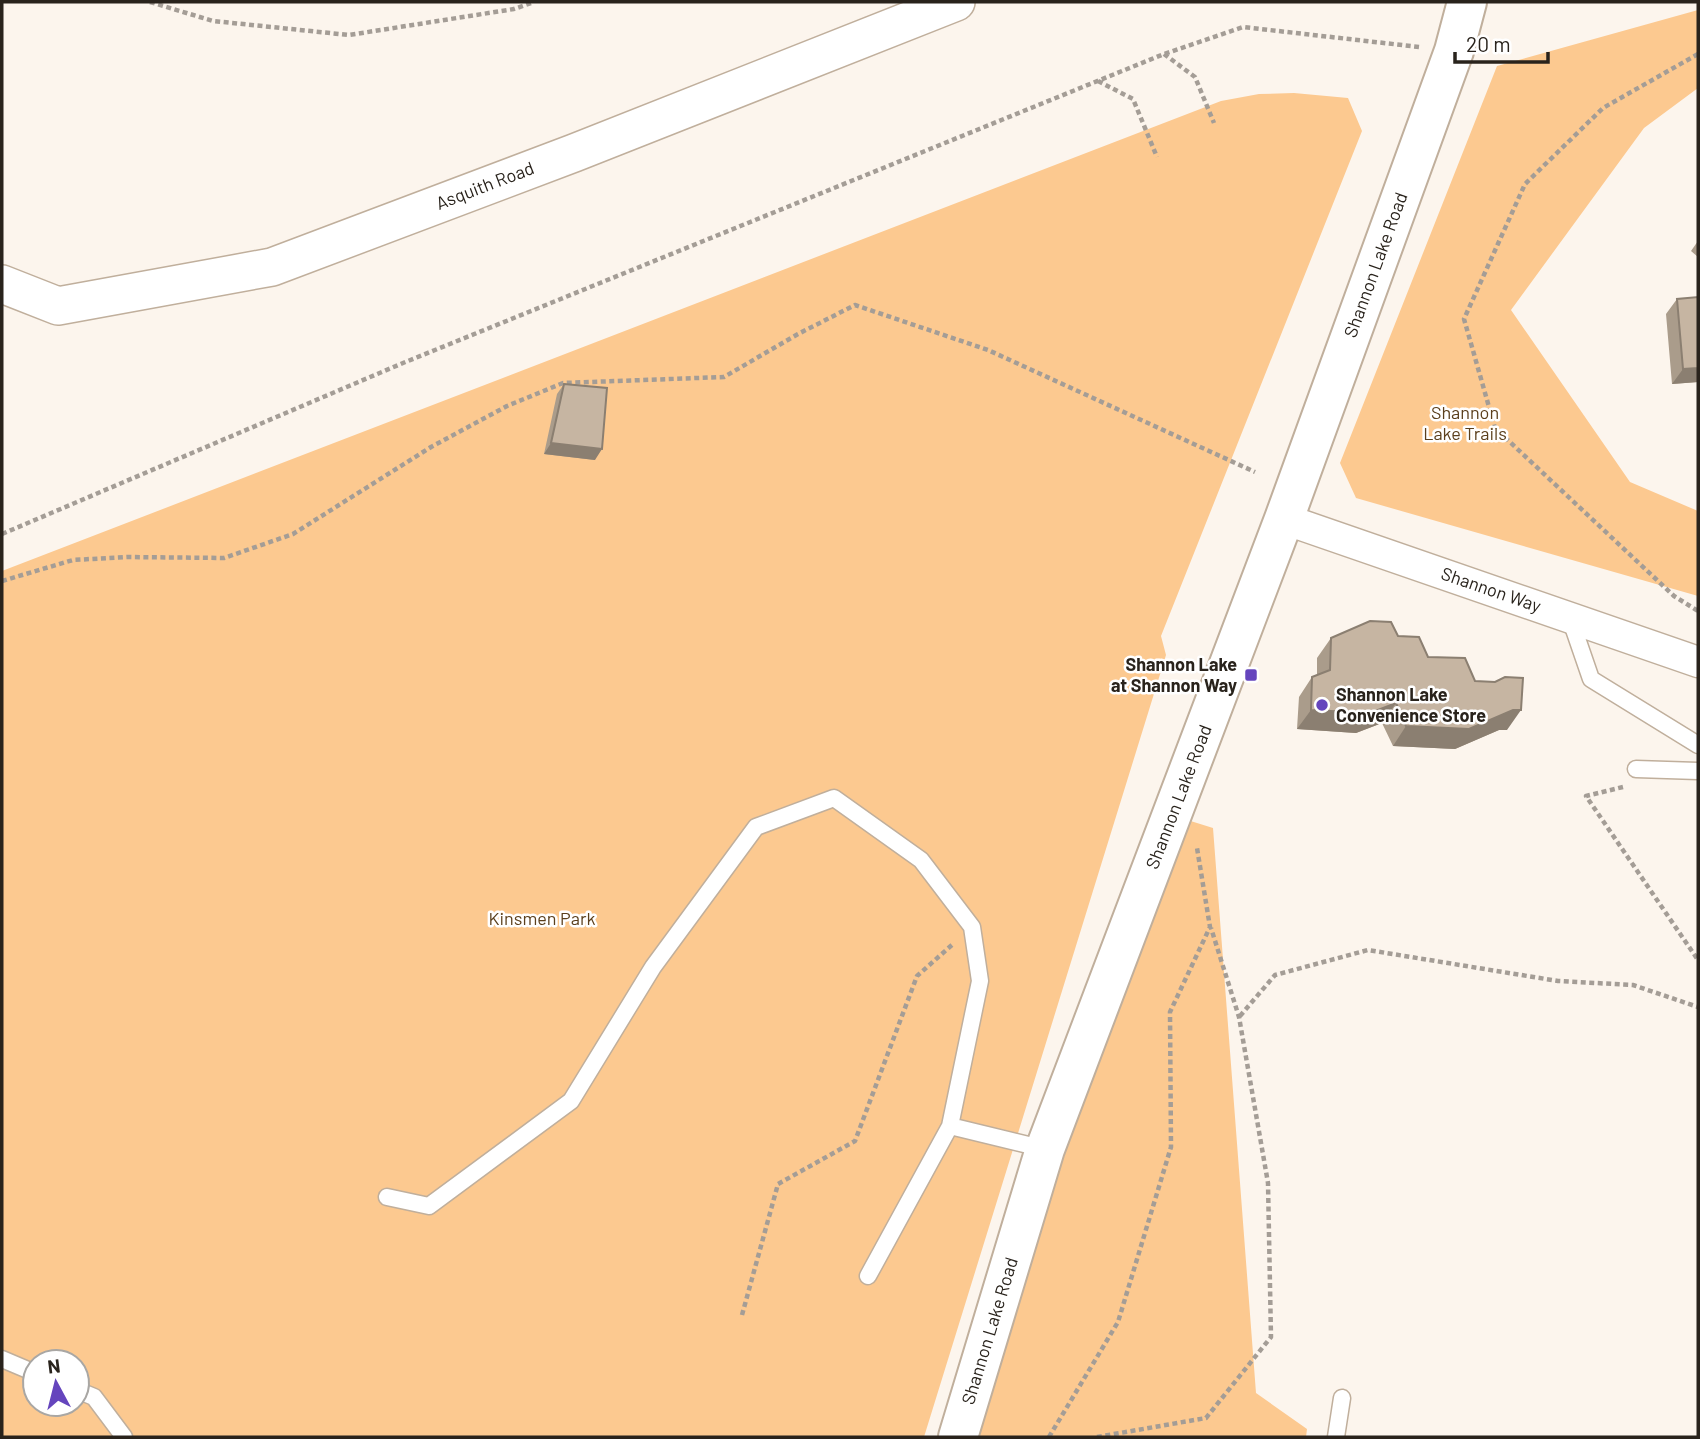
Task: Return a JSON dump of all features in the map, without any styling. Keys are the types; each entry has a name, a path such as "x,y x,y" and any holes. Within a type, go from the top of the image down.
{"main road":[{"name":"Shannon Lake Road","path":"958,1437 1045,1149 1284,519 1454,51 1467,2"}],"street":[{"name":"Asquith Road","path":"2,284 58,306 272,267 574,153 956,2"},
{"name":"Shannon Way","path":"1284,519 1698,662"}],"lane":[{"path":"1570,618 1591,679 1698,745"},
{"path":"1636,769 1698,771"},
{"path":"387,1197 429,1206 571,1101 653,967 756,827 834,798 921,860 972,927 980,981 950,1126 868,1276"},
{"path":"950,1126 1045,1149"},
{"path":"2,1359 21,1367"},
{"path":"91,1396 124,1437"},
{"path":"1336,1437 1342,1398"}],"path":[{"path":"150,2 213,22 349,34 514,9 534,2"},
{"path":"2,534 403,363 1164,54 1243,27 1454,51"},
{"path":"1164,54 1195,77 1214,123"},
{"path":"1698,54 1603,108 1525,184 1464,319 1495,428 1674,596 1698,611"},
{"path":"1098,81 1133,99 1157,158"},
{"path":"2,581 73,560 127,557 224,558 293,534 431,447 507,406 563,383 724,377 797,334 855,305 988,350 1255,472"},
{"path":"1624,787 1586,796 1698,960"},
{"path":"1097,1437 1206,1418 1271,1338 1268,1183 1239,1017 1210,927 1196,841"},
{"path":"742,1315 778,1184 855,1141 918,976 972,927"},
{"path":"1049,1437 1118,1322 1171,1147 1170,1012 1210,927"},
{"path":"1239,1017 1275,975 1368,950 1558,981 1633,985 1698,1007"}],"green space":[{"name":"Shannon Lake Trails","path":"1698,10 1698,88 1644,128 1511,310 1630,482 1698,511 1698,596 1356,498 1340,463 1497,66"},
{"name":"Kinsmen Park","path":"1294,93 1348,98 1362,131 1161,636 1166,655 924,1437 2,1437 2,571 1221,101 1259,94"},
{"path":"1181,818 1213,828 1256,1393 1307,1429 1306,1437 973,1437 1003,1323"}],"building":[{"path":"1698,297 1698,368 1683,369 1677,299"},
{"path":"564,384 607,388 602,449 551,443"},
{"path":"1370,621 1391,622 1398,636 1419,637 1428,657 1465,658 1475,681 1495,682 1505,677 1523,678 1521,710 1513,710 1469,729 1406,726 1396,703 1370,713 1311,710 1312,677 1330,670 1331,638"}],"place":[{"name":"Shannon Lake at Shannon Way","path":"1251,675"},
{"name":"Shannon Lake Convenience Store","path":"1322,705"}]}
